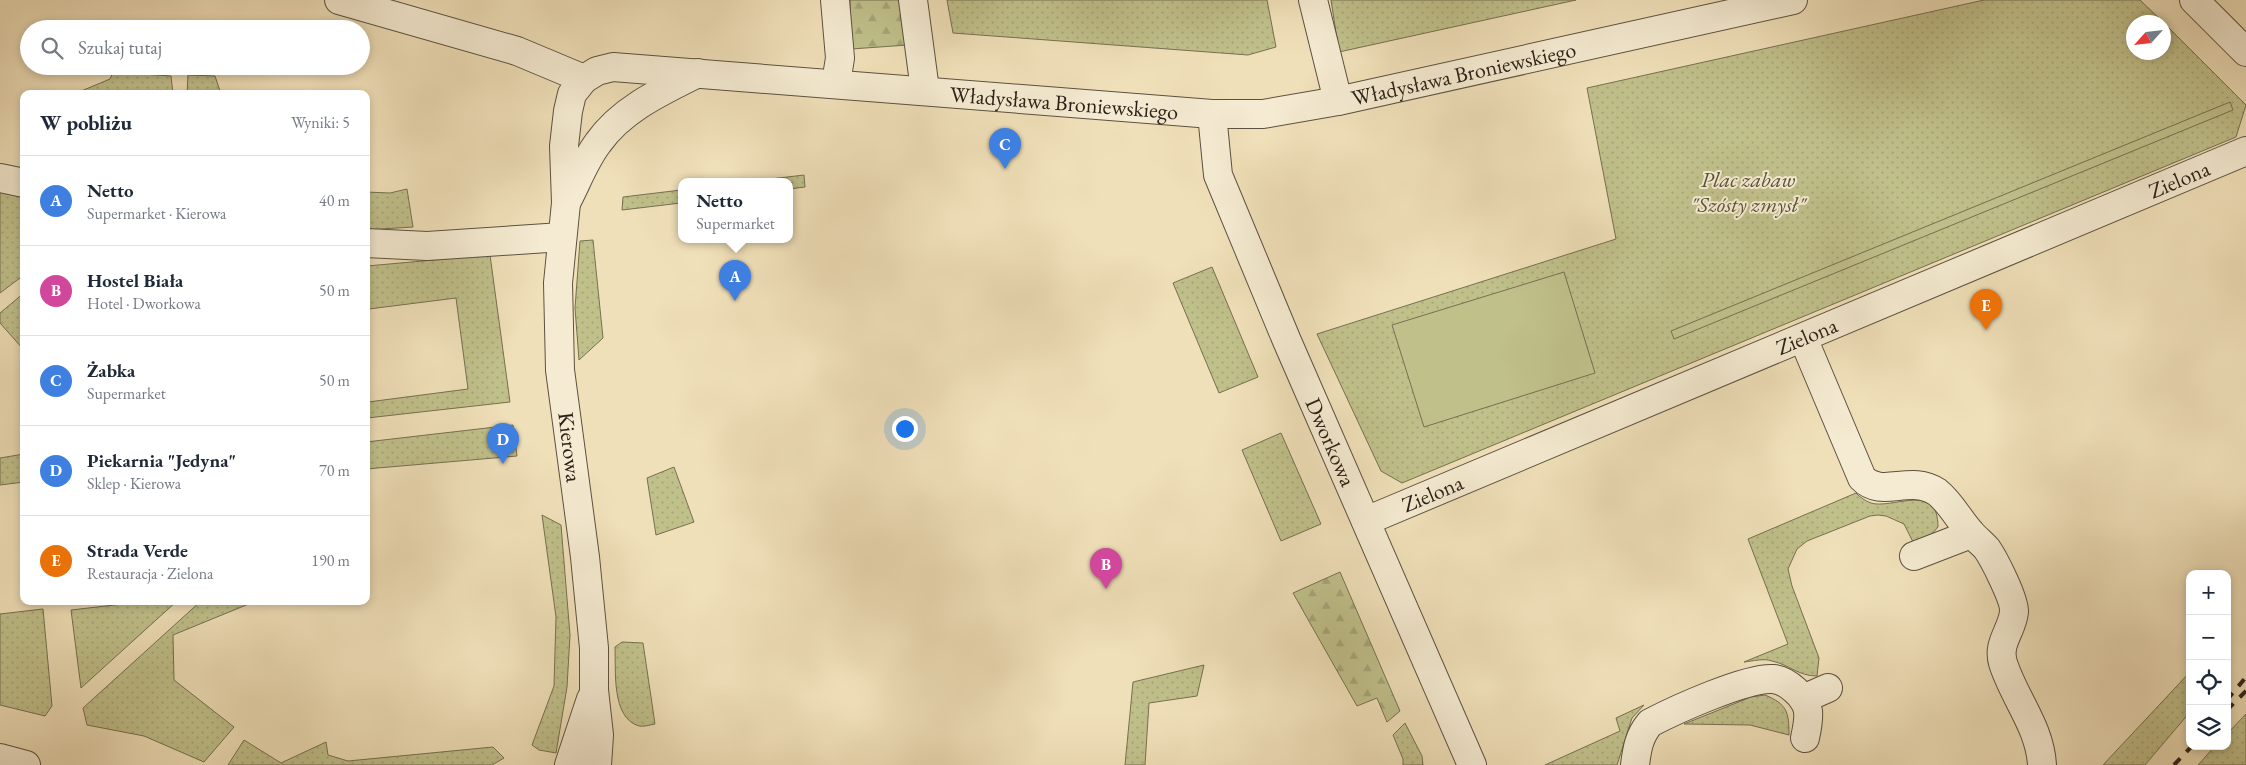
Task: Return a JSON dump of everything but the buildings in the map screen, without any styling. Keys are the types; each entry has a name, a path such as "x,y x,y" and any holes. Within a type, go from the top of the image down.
{"street":[{"path":"339,0 517,51 584,79"},
{"path":"835,0 840,58 836,83"},
{"path":"913,0 925,90"},
{"path":"1313,0 1338,101"},
{"name":"Władysława Broniewskiego","path":"584,79 598,71 613,67 700,72 1212,114 1264,114 1338,101 1727,7 1793,0"},
{"path":"2194,0 2246,52"},
{"name":"Kierowa","path":"566,202 598,143 624,115 656,94 700,72"},
{"name":"Kierowa","path":"584,79 572,94 568,111 564,146 566,202 558,283 560,370 585,557 594,648 594,690 599,735 597,765"},
{"name":"Dworkowa","path":"1212,114 1218,175 1287,341 1472,765"},
{"name":"Zielona","path":"1366,521 2246,151"},
{"path":"0,178 20,182"},
{"path":"370,243 427,246 562,237"},
{"path":"1803,338 1862,478 1869,485 1877,487 1922,484 1930,488 1942,496 1971,534 1988,550 2014,605 2014,614 2000,652 2004,665 2035,730 2041,748 2042,765"},
{"path":"1914,556 1971,534"},
{"path":"1635,765 1638,742 1643,731 1650,723 1746,683 1774,679 1792,688 1803,699 1808,710 1806,738"},
{"path":"1803,699 1828,688"},
{"name":"Kierowa","path":"569,765 594,690"},
{"path":"0,758 26,765"}],"green space":[{"path":"850,0 902,0 908,45 851,49"},
{"path":"947,0 1267,0 1276,47 1248,55 953,33"},
{"path":"1331,0 1576,0 1339,52"},
{"name":"Plac zabaw \"Szósty zmysł\"","path":"1984,0 2140,0 2156,15 2126,15 2126,60 2171,60 2171,30 2246,105 2236,137 1402,483 1381,471 1317,334 1616,239 1587,88"},
{"path":"112,75 171,76 173,90 84,90 110,79"},
{"path":"188,75 215,76 220,90 187,90"},
{"path":"2230,102 2233,110 1674,339 1671,331"},
{"path":"804,175 805,187 793,188 793,178 779,178"},
{"path":"0,189 20,191 20,278 0,293"},
{"path":"407,189 413,227 370,230 370,192 390,193"},
{"path":"678,190 678,203 622,210 623,197"},
{"path":"593,240 603,338 579,360 575,308 580,241"},
{"path":"490,255 510,402 370,418 370,402 468,389 456,298 370,309 370,266"},
{"path":"1212,267 1258,377 1219,393 1173,283"},
{"path":"1564,272 1595,373 1424,427 1392,325"},
{"path":"20,296 20,346 0,323 0,313"},
{"path":"513,425 517,456 370,469 370,442"},
{"path":"1281,433 1321,524 1281,541 1242,450"},
{"path":"20,455 20,482 0,485 0,458"},
{"path":"674,467 694,522 656,535 647,478"},
{"path":"1856,493 1874,504 1917,500 1925,502 1932,506 1936,514 1938,527 1932,534 1913,542 1904,524 1886,516 1878,515 1870,516 1807,541 1797,549 1788,569 1792,586 1819,658 1817,676 1804,674 1769,660 1744,662 1788,644 1748,539"},
{"path":"542,515 561,525 570,635 567,687 556,753 539,750 532,745 554,686 556,617"},
{"path":"1340,572 1400,711 1387,722 1377,698 1357,706 1293,593"},
{"path":"114,605 173,605 81,688 71,610"},
{"path":"197,605 246,605 173,635 174,680 234,727 204,762 144,736 87,725 83,708"},
{"path":"43,609 52,706 45,716 0,705 0,614"},
{"path":"622,642 643,643 655,724 639,726 630,721 619,704 615,647"},
{"path":"1204,665 1197,696 1149,703 1145,765 1125,765 1133,682"},
{"path":"2186,676 2186,717 2145,765 2103,765"},
{"path":"1765,695 1778,702 1785,710 1789,735 1750,725 1684,724 1751,697"},
{"path":"1644,705 1632,718 1617,765 1545,765 1620,731 1616,718"},
{"path":"2246,714 2246,765 2198,765 2211,750 2231,750 2231,730"},
{"path":"1405,723 1422,756 1423,765 1403,765 1403,759 1393,735"},
{"path":"244,740 281,763 326,742 328,755 348,761 493,747 504,758 492,765 228,765"}],"railway":[{"path":"2231,695 2246,677"},
{"path":"2231,706 2246,691"},
{"path":"2174,765 2188,750"}],"place":[{"name":"Żabka","path":"1005,169"},
{"name":"Netto","path":"735,301"},
{"name":"Strada Verde","path":"1986,330"},
{"name":"Piekarnia \"Jedyna\"","path":"503,464"},
{"name":"Hostel Biała","path":"1106,589"}]}
